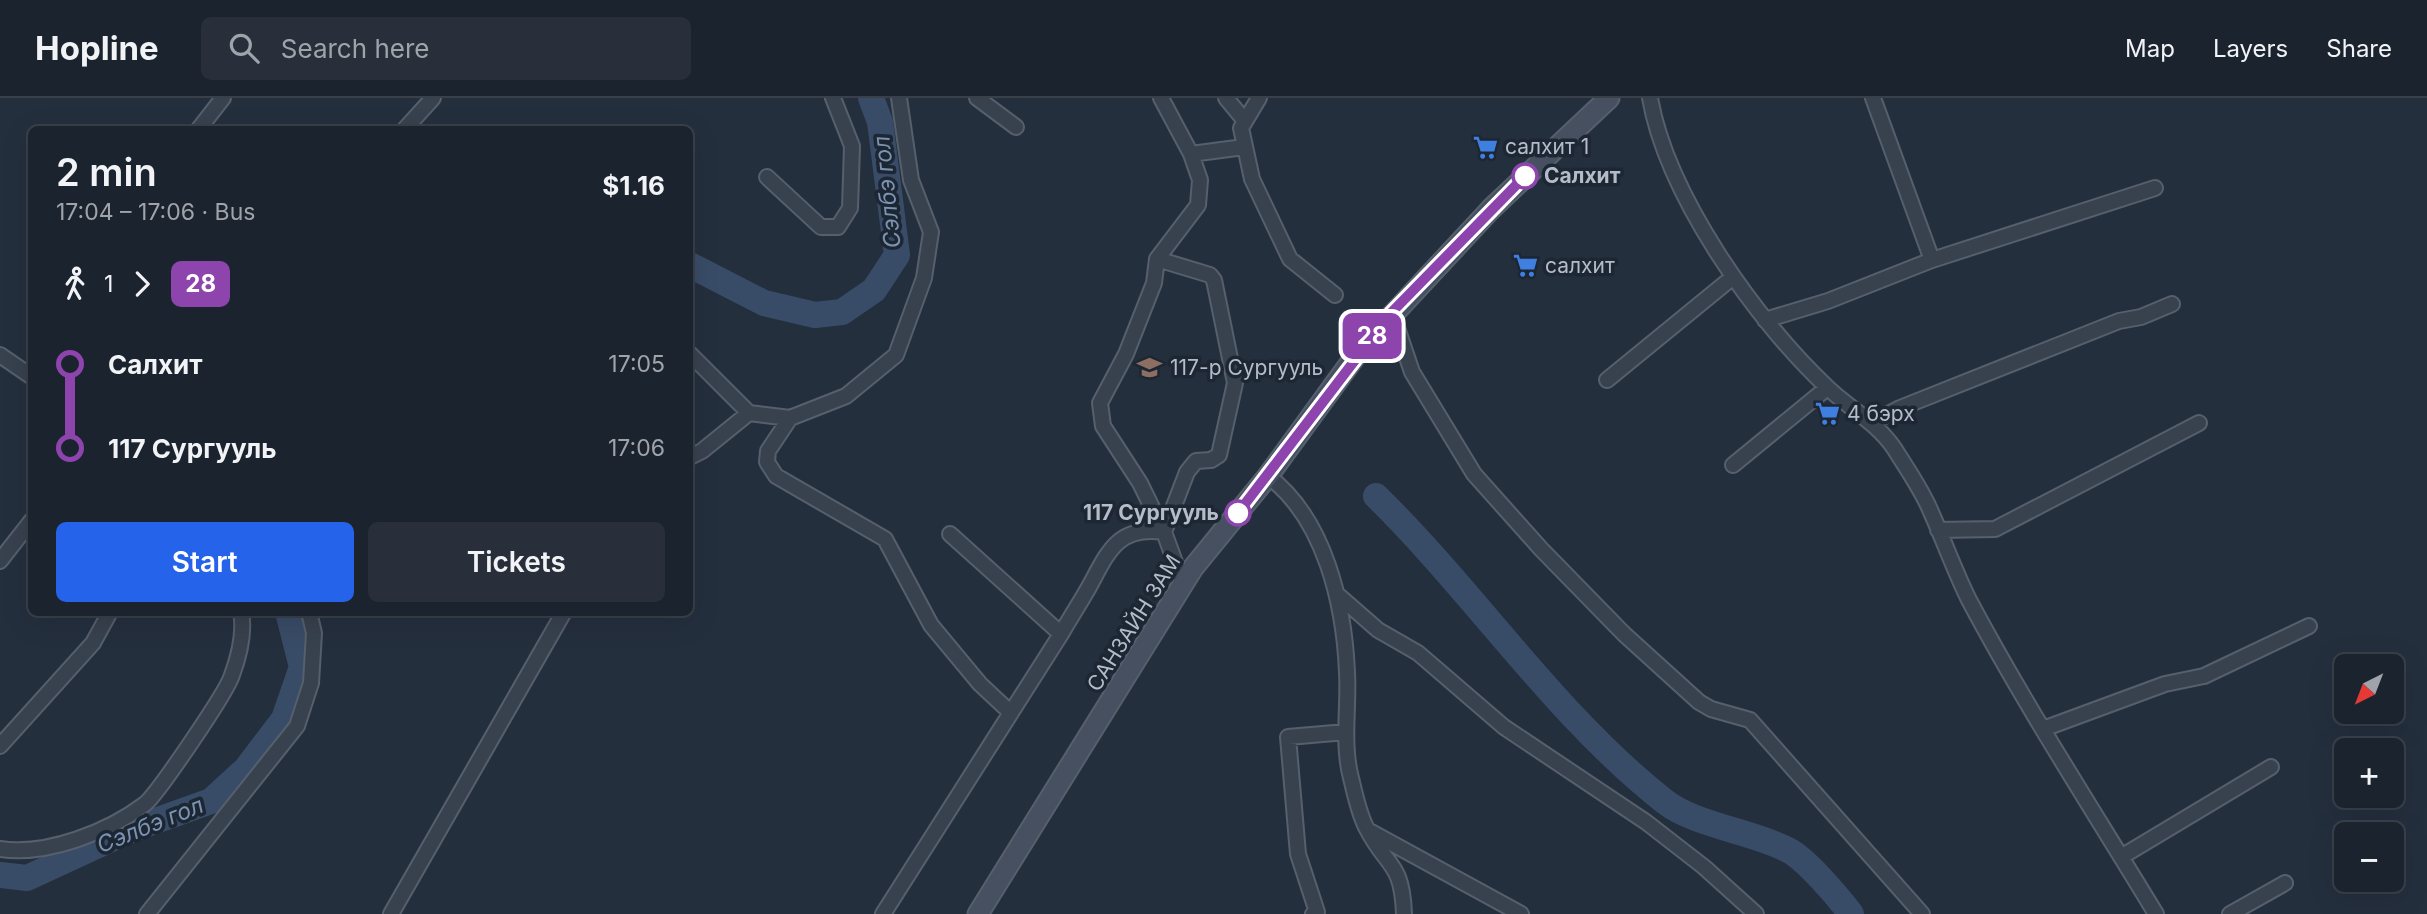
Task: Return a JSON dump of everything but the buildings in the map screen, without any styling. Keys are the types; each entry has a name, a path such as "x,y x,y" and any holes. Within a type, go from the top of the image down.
{"main road":[{"name":"САНЗАЙН ЗАМ","path":"978,914 1183,584 1268,476 1359,351 1391,313 1491,209 1609,98"}],"street":[{"path":"201,126 223,98"},
{"path":"408,126 433,98"},
{"path":"767,177 821,227 838,227 850,208 852,146 833,98"},
{"path":"693,358 713,381 749,413 790,418 846,396 896,355 924,278 931,232 911,180 899,98"},
{"path":"977,98 1016,127"},
{"path":"1161,98 1191,155 1200,180 1198,205 1157,259 1154,283 1126,354 1100,403 1103,426 1140,483 1164,532 1183,584"},
{"path":"1226,98 1245,121"},
{"path":"1259,98 1241,128 1252,179 1290,259 1335,295"},
{"path":"1650,98 1654,120 1675,177 1733,278 1765,320 1827,387 1871,423 1897,454 1931,511 1969,599 2043,729 2156,914"},
{"path":"1873,98 1932,260"},
{"path":"1191,155 1244,147"},
{"path":"1765,320 1828,301 1932,260 2155,188"},
{"path":"1157,259 1210,275 1214,280 1235,383 1219,455 1211,460 1196,461 1188,472 1164,532"},
{"path":"1607,380 1733,278"},
{"path":"1871,423 1900,408 2093,331 2119,321 2141,317 2172,304"},
{"path":"1391,313 1412,372 1483,484 1541,550 1624,634 1699,702 1711,709 1750,720 1922,914"},
{"path":"0,355 28,370"},
{"path":"1733,465 1827,387"},
{"path":"693,456 749,413"},
{"path":"790,418 768,451 766,462 776,477 885,539 931,625 981,684 1011,713"},
{"path":"1938,530 1995,529 2199,424"},
{"path":"1268,476 1285,489 1308,523 1338,595 1347,672 1346,732 1350,776 1367,829 1398,871 1404,914"},
{"path":"0,561 28,525"},
{"path":"883,914 1061,634 1107,550 1130,534 1147,529 1164,532"},
{"path":"950,534 1061,634"},
{"path":"1338,595 1378,630 1418,653 1504,727 1646,822 1704,867 1756,914"},
{"path":"0,746 93,643 108,616"},
{"path":"0,849 17,852 62,845 146,803 165,782 232,678 244,628 242,616"},
{"path":"148,914 297,726 311,683 314,633 310,616"},
{"path":"391,914 562,616"},
{"path":"2043,729 2165,684 2204,676 2309,626"},
{"path":"1313,914 1317,912 1298,854 1289,737 1346,732"},
{"path":"2121,857 2271,767"},
{"path":"1367,829 1521,914"},
{"path":"2230,914 2285,883"}],"waterway":[{"name":"Сэлбэ гол","path":"693,267 764,303 815,315 842,312 874,290 897,255 880,122 871,98"},
{"path":"1376,496 1448,573 1550,692 1624,767 1677,810 1774,843 1795,854 1851,914"},
{"name":"Сэлбэ гол","path":"0,875 27,878 133,829 211,801 246,769 284,719 302,667 289,616"}],"bus line":[{"name":"28","path":"1238,513 1359,351 1391,313 1525,176"}],"place":[{"name":"салхит 1","path":"1485,147"},
{"name":"Салхит","path":"1525,176"},
{"name":"салхит","path":"1525,266"},
{"name":"117-р Сургууль","path":"1150,368"},
{"name":"4 бэрх","path":"1827,414"},
{"name":"117 Сургууль","path":"1238,513"}]}
